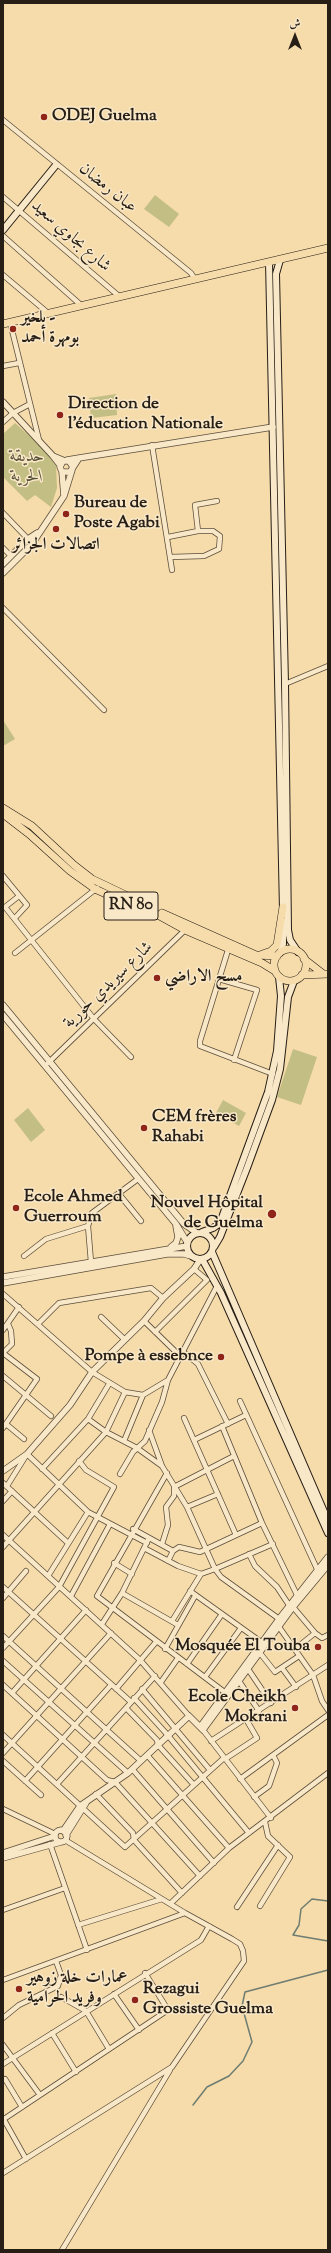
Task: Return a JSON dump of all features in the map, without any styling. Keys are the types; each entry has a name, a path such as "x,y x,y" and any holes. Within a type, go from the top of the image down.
{"main road":[{"path":"3,230 56,165"},
{"path":"6,323 328,248"},
{"path":"280,260 276,274 285,684 288,930 292,944 304,959 325,973"},
{"path":"269,262 283,907 283,940 278,955 277,974 281,996 273,1074 256,1129 220,1223 213,1228 192,1236 187,1244 191,1256 201,1259 217,1286 328,1533"},
{"name":"RN 80","path":"3,808 32,826 98,886"},
{"name":"RN 80","path":"3,814 35,839 70,871 132,906 156,914 256,956 278,955"},
{"path":"256,956 267,953 277,944 283,907"},
{"name":"RN 80","path":"187,928 228,950 262,963 277,974"},
{"path":"278,955 289,950 298,952"},
{"path":"201,1259 213,1250 220,1237 248,1168 272,1100 280,1069 288,997 294,981 302,975 305,970 304,959"},
{"path":"302,975 325,973"},
{"path":"277,974 288,981 294,981"},
{"path":"200,1233 211,1238 213,1250 328,1521"}],"street":[{"name":"عبان رمضان","path":"3,120 56,165 191,273 194,278"},
{"name":"شارع بجاوي سعيد","path":"3,197 120,297"},
{"path":"3,236 82,306"},
{"path":"3,275 48,313"},
{"path":"6,323 19,363 39,440"},
{"path":"3,366 19,363"},
{"path":"3,402 39,440 60,466 64,496"},
{"path":"3,422 13,413 30,404"},
{"path":"60,466 66,461 79,458 152,445 273,427"},
{"path":"152,445 168,537 172,570"},
{"path":"53,456 66,461 72,468"},
{"path":"62,472 68,473 79,458"},
{"path":"3,573 20,557 64,496 72,468"},
{"path":"198,531 195,505 217,501"},
{"path":"3,513 28,539"},
{"path":"168,537 198,531 213,531 220,536 219,549 204,556 170,557"},
{"path":"3,564 28,539 39,532"},
{"path":"3,548 11,556"},
{"path":"3,608 104,710"},
{"path":"285,684 328,666"},
{"path":"3,876 27,905 15,918"},
{"path":"15,953 98,886"},
{"path":"19,896 6,907 94,1019 131,1057"},
{"name":"شارع سيريدي حورية","path":"47,1063 187,928"},
{"path":"228,950 200,1044 204,1049 273,1074"},
{"path":"219,979 257,990 234,1060"},
{"path":"3,1005 5,1016 184,1224 200,1233"},
{"path":"3,1277 168,1249 187,1244 176,1224 138,1179 47,1063"},
{"path":"91,1262 88,1226 92,1214 138,1179"},
{"path":"119,1194 141,1221"},
{"path":"168,1249 176,1243 178,1232 176,1224"},
{"path":"24,1256 46,1239 88,1226"},
{"path":"3,1283 167,1254 184,1254 191,1256"},
{"path":"7,1486 27,1454 70,1406 92,1372 144,1321 163,1298 194,1269 201,1259"},
{"path":"155,1332 207,1280 194,1269"},
{"path":"120,1474 132,1452 145,1441 162,1402 168,1380 217,1286"},
{"path":"39,1324 59,1303 151,1288 163,1298"},
{"path":"3,1294 92,1372 109,1384 125,1392 143,1395"},
{"path":"3,1330 19,1307"},
{"path":"101,1317 124,1339"},
{"path":"144,1321 181,1354 198,1364 228,1424"},
{"path":"8,1324 11,1331 12,1344 3,1353 38,1379 5,1426 24,1439"},
{"path":"3,1376 51,1416"},
{"path":"124,1441 143,1395 168,1380"},
{"path":"42,1469 88,1418 109,1384"},
{"path":"3,1546 106,1432 125,1392"},
{"path":"240,1401 274,1480 317,1569"},
{"path":"194,1440 246,1415"},
{"path":"88,1418 106,1432 137,1448 162,1466"},
{"path":"184,1418 236,1535"},
{"path":"222,1426 262,1523 297,1596"},
{"path":"149,1430 162,1466 187,1507 215,1569 221,1577 280,1622 299,1656 313,1676 322,1701 328,1710"},
{"path":"27,1454 88,1512 147,1543"},
{"path":"3,1471 27,1454"},
{"path":"174,1487 234,1456"},
{"path":"3,1648 59,1587 114,1487 86,1470 79,1461"},
{"path":"167,1473 130,1534 97,1596 156,1642 226,1693"},
{"path":"3,1483 68,1543"},
{"path":"162,1544 168,1525 166,1506 174,1496 174,1487"},
{"path":"3,1501 12,1491"},
{"path":"187,1507 218,1494"},
{"path":"48,1576 88,1512"},
{"path":"168,1561 173,1551 179,1547 197,1552 262,1523"},
{"path":"71,1596 110,1524"},
{"path":"133,1529 173,1551"},
{"path":"3,1535 59,1587 111,1632 161,1682 201,1728 271,1818"},
{"path":"102,1624 122,1593 149,1538"},
{"path":"172,1621 201,1574 272,1544"},
{"path":"144,1548 168,1561 201,1574"},
{"path":"249,1554 255,1566 273,1583 315,1633 322,1638 328,1635"},
{"path":"201,1728 328,1556"},
{"path":"114,1563 132,1574"},
{"path":"291,1606 328,1565"},
{"path":"3,1598 26,1571"},
{"path":"3,1587 116,1689 132,1700 167,1736 249,1833"},
{"path":"190,1591 195,1596 264,1643"},
{"path":"122,1593 178,1625"},
{"path":"166,1649 195,1596"},
{"path":"12,1693 86,1610"},
{"path":"187,1664 222,1614"},
{"path":"205,1678 241,1628"},
{"path":"3,1752 111,1632"},
{"path":"295,1649 315,1633"},
{"path":"3,1636 141,1761"},
{"path":"116,1689 156,1642"},
{"path":"226,1693 239,1681 260,1653 264,1643"},
{"path":"260,1653 275,1672 299,1656"},
{"path":"161,1682 178,1658"},
{"path":"3,1661 74,1725 131,1772 167,1809 214,1863"},
{"path":"211,1741 328,1665"},
{"path":"282,1668 296,1687"},
{"path":"248,1669 271,1703"},
{"path":"57,1784 155,1676"},
{"path":"239,1681 259,1711"},
{"path":"25,1781 111,1684"},
{"path":"3,1685 107,1780 115,1782 200,1876"},
{"path":"142,1689 210,1770"},
{"path":"126,1708 158,1740 158,1746 194,1785"},
{"path":"240,1779 328,1715"},
{"path":"55,1835 56,1841 64,1837 83,1806 96,1794 131,1772 147,1754 158,1746 189,1716"},
{"path":"3,1735 83,1806 122,1846 128,1845 134,1840 224,1758 257,1738 246,1719"},
{"path":"147,1754 229,1848"},
{"path":"254,1797 269,1786 277,1763 273,1755"},
{"path":"3,1761 41,1795"},
{"path":"170,1904 229,1848 328,1774"},
{"path":"96,1794 133,1833 134,1840 182,1893"},
{"path":"3,1808 55,1835"},
{"path":"260,1906 290,1857 268,1836 265,1822"},
{"path":"3,1853 55,1835 58,1831 64,1837 170,1904 240,1944 243,1951 244,1961 172,2067 62,2250"},
{"path":"3,1858 50,1844 64,1837"},
{"path":"50,1844 87,1950"},
{"path":"237,1907 278,1845"},
{"path":"3,1910 65,1888"},
{"path":"78,1925 162,1899"},
{"path":"3,1980 185,1913"},
{"path":"3,2064 145,1973 200,1940 209,1926"},
{"path":"3,2018 19,2005 58,1986 61,1975 56,1961"},
{"path":"26,2159 4,2118 168,2010 145,1973"},
{"path":"114,1994 139,2030"},
{"path":"61,1996 86,2011 109,2049"},
{"path":"52,2033 76,2072"},
{"path":"3,2045 40,2095"},
{"path":"3,2173 172,2067"},
{"path":"5,2079 22,2106"}],"green space":[{"path":"155,195 179,214 169,227 144,209"},
{"path":"116,394 117,415 91,418 89,398"},
{"name":"حديقة الحرية","path":"15,423 43,448 56,466 57,488 51,507 35,495 27,501 3,477 3,434"},
{"path":"3,720 15,739 3,746"},
{"path":"293,1049 317,1057 301,1105 277,1097"},
{"path":"223,1100 246,1113 239,1126 216,1113"},
{"path":"28,1108 45,1130 31,1142 14,1120"}],"waterway":[{"path":"328,1901 312,1899 301,1909 299,1925 293,1935 328,1941"},
{"path":"193,2105 207,2087 229,2076 243,2061 252,2042 242,2006 245,1992 328,1970"}],"place":[{"name":"ODEJ Guelma","path":"44,117"},
{"name":"بلخير - بومهرة أحمد","path":"13,329"},
{"name":"Direction de l'éducation Nationale","path":"60,415"},
{"name":"Bureau de Poste Agabi","path":"66,514"},
{"name":"اتصالات الجزائر","path":"56,529"},
{"name":"مسح الاراضي","path":"157,978"},
{"name":"CEM frères Rahabi","path":"144,1128"},
{"name":"Ecole Ahmed Guerroum","path":"16,1208"},
{"name":"Nouvel Hôpital de Guelma","path":"272,1214"},
{"name":"Pompe à essebnce","path":"221,1357"},
{"name":"Mosquée El Touba","path":"318,1647"},
{"name":"Ecole Cheikh Mokrani","path":"295,1708"},
{"name":"عمارات خلة زوهير وفريد الحرامية","path":"19,1989"},
{"name":"Rezagui Grossiste Guelma","path":"135,2000"}]}
